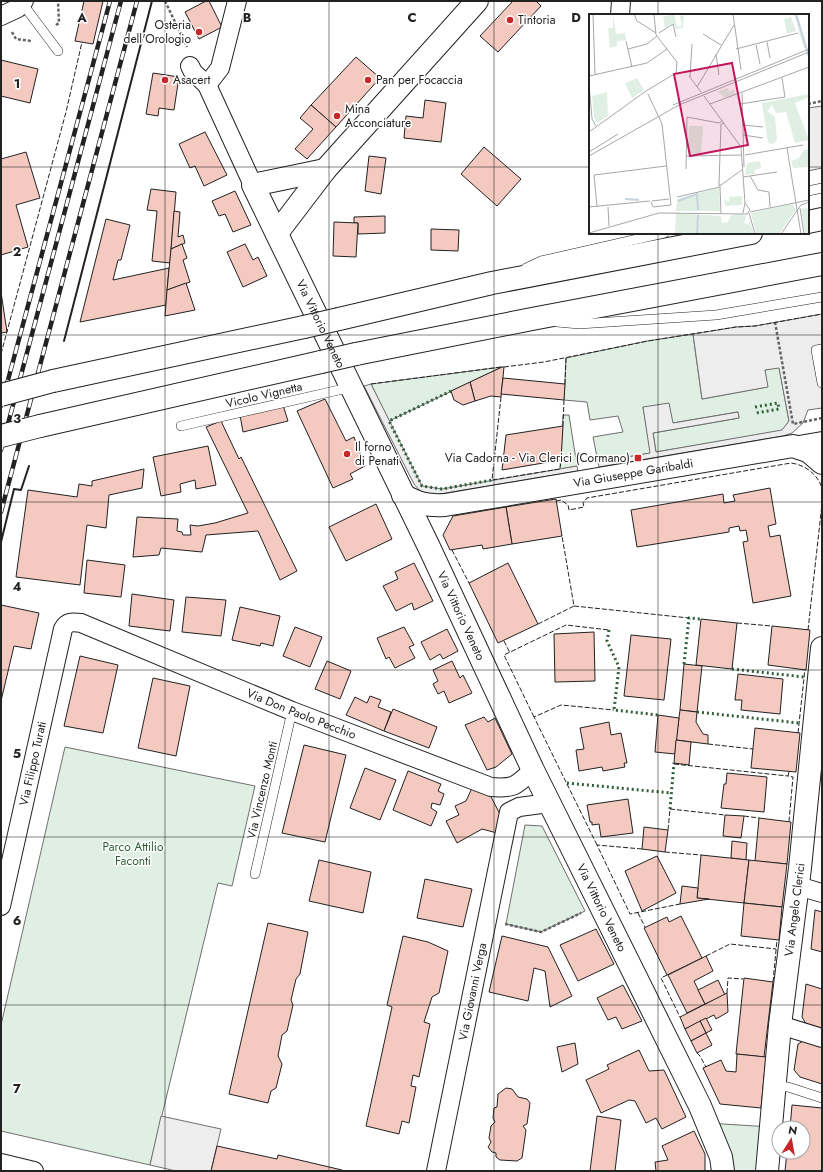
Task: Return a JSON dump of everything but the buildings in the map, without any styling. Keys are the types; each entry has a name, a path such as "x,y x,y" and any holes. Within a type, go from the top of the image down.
{"main road":[{"path":"277,233 325,170 477,1"},
{"path":"253,185 325,170"},
{"name":"Via Vittorio Veneto","path":"253,185 429,546 549,804 700,1106 721,1157 723,1171"},
{"path":"809,222 822,219"},
{"path":"1,395 53,381 304,327 492,283 746,234"},
{"path":"1,436 356,354 822,264"},
{"path":"793,446 808,451 822,463"},
{"name":"Via Giuseppe Garibaldi","path":"403,494 422,504 431,506 445,505 793,446"},
{"path":"429,546 432,521 436,513 445,505"},
{"name":"Via Angelo Clerici","path":"767,1171 780,1025 798,886 822,648"}],"street":[{"path":"207,85 220,68 237,1"},
{"path":"620,14 621,1"},
{"path":"1,16 18,8 23,2"},
{"name":"Via Vittorio Veneto","path":"190,66 193,72 207,85 253,185"},
{"name":"Via Giuseppe Garibaldi","path":"793,446 822,441"},
{"name":"Via Don Paolo Pecchio","path":"69,622 81,623 292,711 491,787 506,788 514,786 533,770"},
{"name":"Via Filippo Turati","path":"1,906 63,629 69,622"},
{"path":"491,787 501,796 509,812 519,807 549,804"},
{"name":"Via Giovanni Verga","path":"436,1171 509,812"},
{"path":"798,886 822,893"},
{"path":"780,1025 822,1038"},
{"path":"1,1163 34,1171"}],"lane":[{"path":"23,2 58,51"},
{"path":"809,191 822,188"},
{"path":"492,283 541,261 660,234"},
{"path":"532,319 579,324 709,316 822,297"},
{"path":"819,349 822,383"},
{"name":"Vicolo Vignetta","path":"181,426 352,387"},
{"name":"Via Vincenzo Monti","path":"254,874 292,711"},
{"path":"775,1086 788,1087 822,1098"}],"path":[{"path":"165,1 184,39"},
{"path":"809,104 822,101"},
{"path":"776,322 793,424 822,418"},
{"path":"487,920 541,932 599,904"}],"green space":[{"path":"693,334 702,399 767,387 765,370 779,367 789,421 782,431 656,452 653,433 739,418 738,412 673,423 643,407 651,453 598,462 593,437 623,432 618,416 590,420 587,402 564,400 566,358 647,341"},
{"path":"502,367 389,421 371,384"},
{"path":"563,415 569,415 577,466 560,469"},
{"name":"Parco Attilio Faconti","path":"65,747 255,786 232,886 218,883 150,1165 1,1131 1,1025"},
{"path":"525,825 542,826 585,911 541,932 506,924"},
{"path":"707,1123 771,1127 767,1171 723,1171"}],"shaded area":[{"path":"822,106 822,168 809,171 809,108"},
{"path":"822,314 822,408 808,410 803,423 792,433 783,436 599,467 598,462 650,453 643,407 669,403 673,423 738,412 739,418 653,433 656,452 782,430 789,421 779,368 765,370 768,387 702,399 693,334 736,327 755,326"},
{"path":"371,384 422,486 442,489 577,466 578,471 440,494 432,495 421,492 414,484 364,386"},
{"path":"161,1116 221,1129 211,1171 176,1171 150,1165"}],"railway":[{"path":"1,406 110,1"},
{"path":"1,450 121,1"},
{"path":"1,512 137,1"}],"hedge":[{"path":"451,391 389,421 422,486 442,489 492,480"},
{"path":"755,407 778,403 779,409 756,413"},
{"path":"684,664 689,618 701,619"},
{"path":"609,630 607,641 619,667 614,710 658,715"},
{"path":"732,669 804,677"},
{"path":"697,712 799,723"},
{"path":"670,809 674,763"},
{"path":"567,783 671,793"}],"fence":[{"path":"1,354 66,112 82,42"},
{"path":"504,367 544,362 648,341 736,327 755,326 822,314"},
{"path":"565,384 566,358"},
{"path":"371,384 501,367"},
{"path":"501,397 492,480 560,469 561,460"},
{"path":"563,426 564,400"},
{"path":"556,501 561,500 568,505 569,510 584,507 583,503 587,498 791,463 802,466 811,471 818,479 822,488"},
{"path":"808,630 822,504"},
{"path":"538,624 574,606 562,536"},
{"path":"452,550 469,583"},
{"path":"574,606 689,618"},
{"path":"737,623 772,626"},
{"path":"534,717 504,655 566,625 609,630"},
{"path":"504,641 510,653"},
{"path":"798,733 805,669"},
{"path":"597,845 534,717 561,705 614,710"},
{"path":"708,744 753,749"},
{"path":"674,764 788,776"},
{"path":"789,772 788,776 793,777 789,821"},
{"path":"668,830 670,809 725,815"},
{"path":"744,816 759,818"},
{"path":"642,849 597,845 630,914 680,904"},
{"path":"665,852 701,855"},
{"path":"638,913 645,927"},
{"path":"773,982 777,940"},
{"path":"706,956 730,944 776,949"},
{"path":"667,975 661,978 680,1017"},
{"path":"727,993 728,978 743,979"},
{"path":"697,1053 706,1067"}],"wall":[{"path":"64,341 152,1"},
{"path":"1,542 14,489 21,490 29,466"}],"place":[{"name":"Tintoria","path":"510,20"},
{"name":"Osteria dell'Orologio","path":"199,32"},
{"name":"Asacert","path":"165,80"},
{"name":"Pan per Focaccia","path":"368,80"},
{"name":"Mina Acconciature","path":"337,116"},
{"name":"Il forno di Penati","path":"347,454"},
{"name":"Via Cadorna - Via Clerici (Cormano)","path":"638,458"}]}
